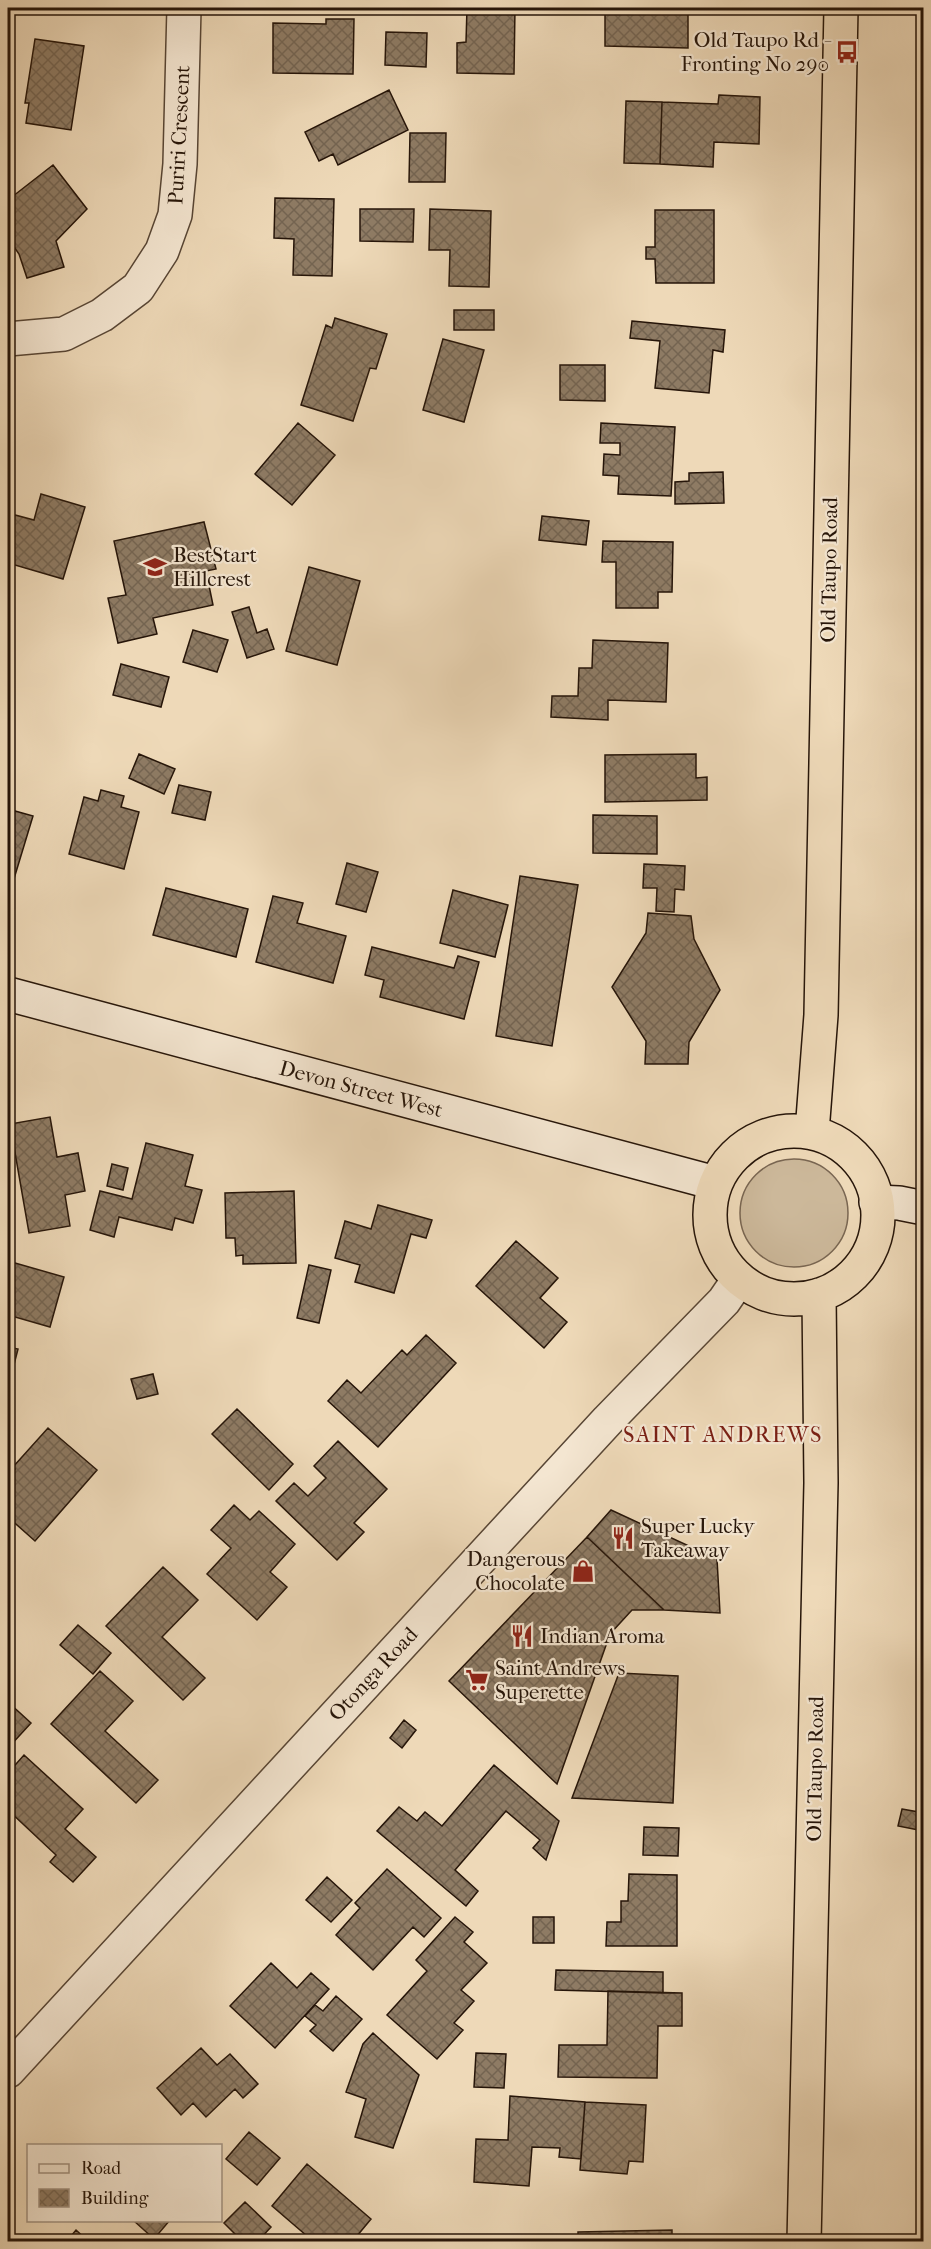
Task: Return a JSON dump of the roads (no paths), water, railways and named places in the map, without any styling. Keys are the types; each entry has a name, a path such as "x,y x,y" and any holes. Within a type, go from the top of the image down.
{"highway":[{"name":"Old Taupo Road","path":"812,1132 821,1015 841,8"},
{"path":"788,1130 812,1132 832,1139 850,1151 864,1167 878,1214 875,1240 863,1265 843,1283 819,1296 798,1299 776,1298 756,1291 739,1279 722,1259 711,1235 709,1209 715,1183 726,1163 744,1146 765,1135 788,1130"},
{"name":"Old Taupo Road","path":"804,2241 821,1495 819,1296"}],"street":[{"name":"Puriri Crescent","path":"8,339 64,334 102,315 138,288 162,251 175,215 180,164 184,8"},
{"name":"Devon Street West","path":"8,994 715,1183"},
{"path":"876,1202 899,1203 924,1208"},
{"name":"Otonga Road","path":"8,2070 608,1420 724,1301 739,1279"}],"place":[{"name":"Old Taupo Rd - Fronting No 290","path":"847,52"},
{"name":"BestStart Hillcrest","path":"155,567"},
{"name":"Super Lucky Takeaway","path":"623,1538"},
{"name":"Dangerous Chocolate","path":"583,1571"},
{"name":"Indian Aroma","path":"522,1636"},
{"name":"Saint Andrews Superette","path":"477,1680"}],"district":[{"name":"SAINT ANDREWS","path":"723,1435"}]}
